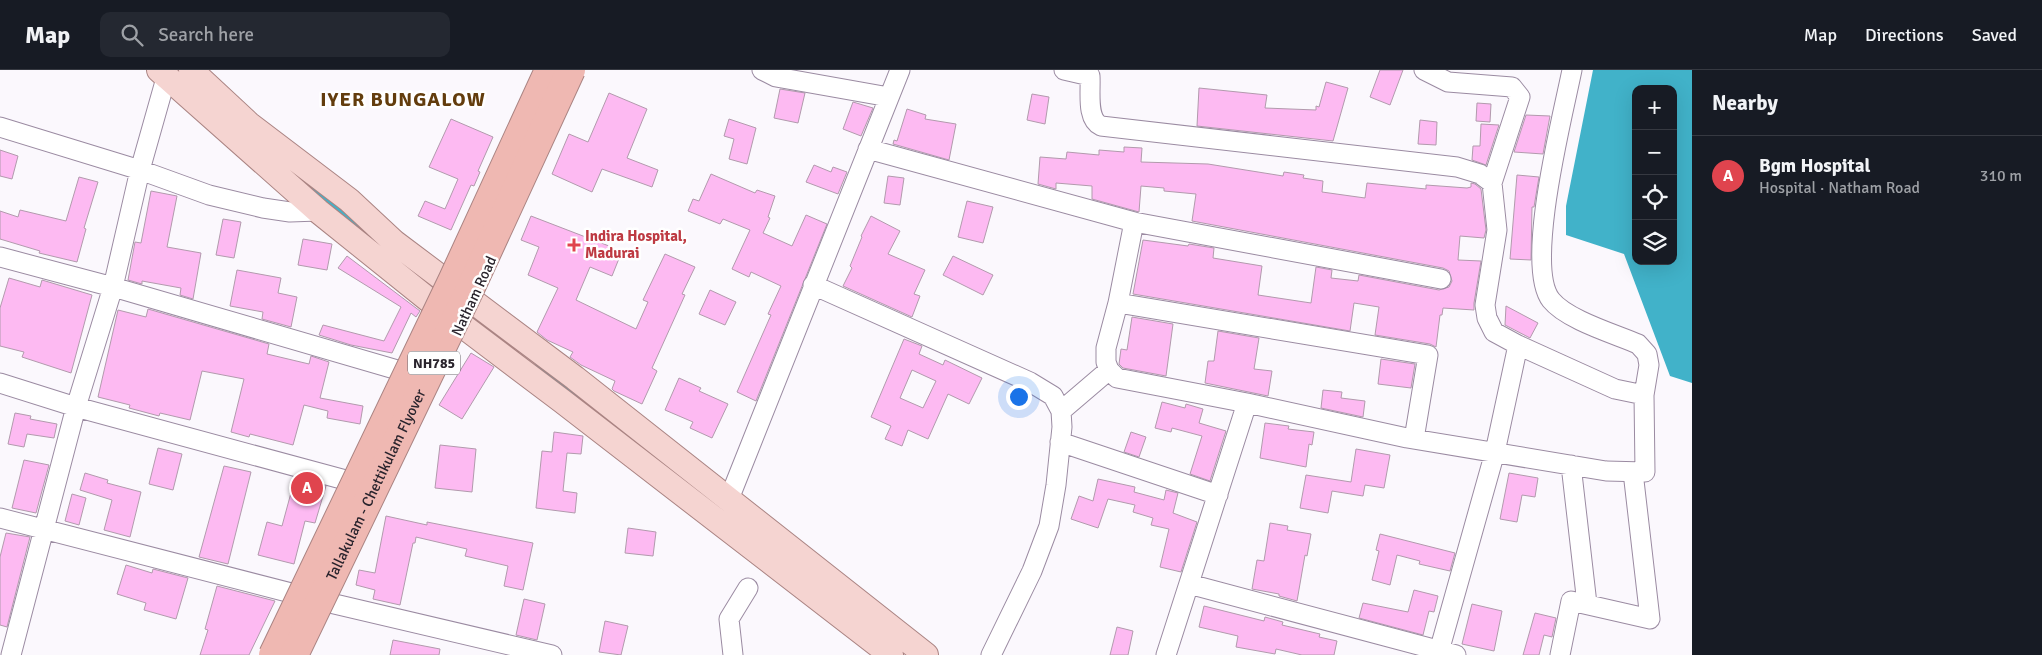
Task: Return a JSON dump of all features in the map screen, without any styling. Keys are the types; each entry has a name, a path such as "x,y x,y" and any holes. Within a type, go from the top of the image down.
{"highway":[{"name":"Tallakulam - Chettikulam Flyover","path":"273,655 453,279 549,70"},
{"name":"Tallakulam - Chettikulam Flyover","path":"294,655 471,287 571,70"}],"main road":[{"path":"191,70 249,124 349,200 394,242 575,378 926,655"},
{"path":"266,655 446,282 543,70"},
{"name":"Natham Road","path":"301,655 472,301 578,70"},
{"path":"162,74 318,211 460,326 570,407 891,655"}],"street":[{"path":"762,70 776,77 889,97"},
{"path":"729,499 900,70"},
{"path":"1064,70 1090,76 1092,116 1095,123 1101,126 1457,167 1480,174 1492,183"},
{"path":"1424,70 1448,82 1512,88 1520,97 1492,183 1497,230 1485,305 1487,318 1494,332 1518,346 1615,388 1644,395"},
{"path":"1134,222 1118,303 1106,348 1106,362 1109,370 1117,378 1247,403 1414,439 1606,471 1645,472 1644,395 1649,365 1647,354 1638,344 1563,312 1550,299 1544,284 1541,264 1543,215 1572,70"},
{"path":"0,653 10,655 76,407 113,287 162,74"},
{"path":"0,128 140,170 209,195 290,212 318,211"},
{"path":"868,149 1134,222 1441,279"},
{"path":"0,256 402,371"},
{"path":"814,285 1030,382 1053,396 1061,411 1056,485 1049,526 1032,571 991,655"},
{"path":"1118,303 1428,355 1414,439"},
{"path":"1189,584 1444,654 1495,452 1518,346"},
{"path":"1061,411 1109,370"},
{"path":"0,383 76,407 349,481"},
{"path":"1166,655 1247,403"},
{"path":"1060,442 1218,494"},
{"path":"1570,465 1587,604"},
{"path":"1560,655 1571,601 1650,619 1633,472"},
{"path":"0,518 500,649 552,655"},
{"path":"732,655 729,619 748,588"}],"water":[{"path":"1593,70 1692,70 1692,383 1670,376 1624,254 1566,235 1566,206"}],"building":[{"path":"1380,70 1403,70 1390,105 1370,97"},
{"path":"1326,82 1348,88 1333,141 1197,126 1199,88 1267,95 1265,108 1316,110 1316,106 1319,107"},
{"path":"780,89 805,93 798,123 774,118"},
{"path":"609,93 647,109 627,158 658,170 652,187 602,169 592,192 552,174 569,134 588,142"},
{"path":"1032,94 1049,97 1045,124 1027,120"},
{"path":"853,102 873,108 861,136 843,129"},
{"path":"1477,103 1491,104 1490,122 1476,121"},
{"path":"907,109 926,115 925,119 956,124 949,160 893,144 894,140 897,141"},
{"path":"1526,115 1550,116 1543,154 1514,152"},
{"path":"451,119 493,137 478,171 480,172 474,186 471,185 451,230 418,216 425,201 445,209 458,179 429,167"},
{"path":"729,119 756,128 747,164 729,159 734,139 724,136"},
{"path":"1420,120 1437,122 1436,145 1418,144"},
{"path":"1481,124 1499,125 1486,165 1472,160 1473,146 1480,146"},
{"path":"1124,147 1142,148 1141,162 1208,164 1283,176 1284,172 1304,175 1303,178 1323,181 1322,192 1365,198 1367,183 1426,189 1426,185 1467,188 1471,187 1471,183 1475,184 1481,189 1486,230 1484,238 1460,236 1458,260 1481,261 1474,310 1443,308 1442,315 1440,315 1436,347 1430,344 1375,335 1379,307 1354,303 1350,331 1133,294 1143,240 1214,248 1213,258 1262,266 1258,295 1311,303 1316,267 1332,270 1331,278 1358,281 1359,275 1439,290 1449,287 1452,281 1449,271 1443,268 1192,221 1196,194 1164,191 1164,188 1141,186 1139,212 1092,199 1092,186 1056,183 1056,189 1038,184 1040,157 1066,159 1067,152 1099,155 1099,150 1124,152"},
{"path":"0,150 18,156 12,179 0,176"},
{"path":"814,165 831,172 833,167 847,172 838,194 806,182"},
{"path":"711,174 755,193 757,190 775,196 768,217 770,218 763,233 792,246 806,215 827,224 756,401 737,392 771,315 768,314 781,286 751,272 749,277 732,269 750,230 723,219 720,224 688,211 693,199 699,201"},
{"path":"1517,175 1539,177 1534,207 1532,207 1531,260 1510,259"},
{"path":"888,176 904,178 900,205 884,203"},
{"path":"79,177 98,182 84,228 86,229 77,262 39,253 40,251 0,239 0,211 18,217 20,210 66,221"},
{"path":"151,191 177,196 167,247 201,253 193,299 180,295 181,288 142,281 142,284 128,280 135,242 141,243"},
{"path":"967,201 993,207 983,243 958,237"},
{"path":"531,216 622,251 612,276 590,267 576,300 636,329 648,302 643,300 665,254 695,267 682,294 685,295 652,368 657,371 642,404 614,391 612,389 615,381 581,365 570,357 573,352 547,340 537,332 558,288 528,275 539,247 521,240"},
{"path":"871,216 900,231 888,254 925,270 914,294 920,296 912,317 843,286 852,268 850,266 861,236"},
{"path":"223,219 241,222 234,258 216,255"},
{"path":"303,239 332,244 327,270 298,265"},
{"path":"347,256 420,311 416,317 411,313 392,353 351,345 319,335 323,325 384,341 401,307 338,268"},
{"path":"953,256 993,275 983,295 943,275"},
{"path":"237,270 281,278 278,293 297,297 291,327 262,319 263,312 230,306"},
{"path":"9,278 40,287 42,280 92,295 71,373 22,357 24,352 0,346 0,308"},
{"path":"710,290 736,302 725,325 699,314"},
{"path":"1506,306 1538,323 1530,338 1505,325"},
{"path":"148,309 269,344 267,354 309,364 311,356 329,362 320,398 363,406 360,424 327,418 328,411 304,405 293,445 250,434 249,437 231,432 244,379 202,371 190,420 160,413 159,416 129,408 130,405 98,397 118,310 146,317"},
{"path":"1132,317 1173,324 1166,376 1123,368 1119,364 1121,349 1127,350"},
{"path":"1218,331 1259,338 1254,369 1272,371 1268,396 1205,383 1208,361 1214,361"},
{"path":"904,339 922,346 919,354 943,365 945,360 982,378 969,404 948,394 928,439 908,430 902,446 885,439 891,426 871,417","holes":["912,370 936,381 923,408 900,398"]},
{"path":"471,353 494,367 462,419 439,405"},
{"path":"1381,359 1415,364 1411,388 1378,384"},
{"path":"679,378 701,388 699,391 728,404 712,438 690,428 693,422 665,410"},
{"path":"1323,390 1342,392 1341,398 1365,401 1363,417 1321,408"},
{"path":"1162,402 1185,408 1186,404 1203,409 1199,423 1226,431 1210,481 1190,474 1202,436 1172,428 1171,432 1155,428"},
{"path":"15,413 31,416 30,419 57,424 54,438 27,434 24,447 8,444"},
{"path":"1265,423 1289,426 1288,429 1314,432 1312,445 1309,444 1306,467 1260,458"},
{"path":"554,432 583,436 581,454 567,453 563,491 577,493 575,513 536,508 542,451 552,452"},
{"path":"1131,432 1146,437 1139,457 1124,452"},
{"path":"440,445 476,449 472,492 435,488"},
{"path":"158,448 182,454 173,490 149,484"},
{"path":"1356,449 1390,455 1384,488 1365,485 1363,496 1332,491 1328,513 1300,508 1306,475 1351,482"},
{"path":"24,460 49,465 36,513 12,508"},
{"path":"224,466 251,472 228,564 199,557"},
{"path":"85,473 108,480 107,483 141,492 130,537 104,530 112,500 80,490"},
{"path":"1509,473 1538,478 1535,497 1522,495 1517,522 1500,519"},
{"path":"295,478 326,486 315,523 305,521 294,564 258,555 267,522 282,526"},
{"path":"1098,479 1135,487 1134,492 1164,500 1166,490 1178,493 1173,513 1197,522 1181,572 1160,567 1169,529 1151,525 1153,518 1133,512 1135,505 1108,499 1098,528 1071,519 1079,496 1093,501"},
{"path":"72,494 86,498 79,525 65,521"},
{"path":"386,516 427,525 427,522 533,543 523,590 504,586 508,566 465,556 467,549 416,537 415,543 413,543 400,605 373,599 375,590 356,585 359,570 375,573"},
{"path":"1270,523 1288,526 1287,530 1311,534 1307,556 1305,555 1297,601 1279,596 1279,594 1252,589 1257,560 1264,561"},
{"path":"628,528 656,532 653,556 625,553"},
{"path":"6,533 30,537 7,627 0,625 0,557"},
{"path":"1380,534 1455,553 1450,571 1419,564 1420,561 1397,555 1390,585 1372,580 1379,551 1376,550"},
{"path":"126,565 152,573 153,569 188,578 176,619 144,610 146,603 117,594"},
{"path":"217,586 275,601 249,655 200,655 208,630 205,629"},
{"path":"1414,590 1438,596 1434,612 1429,611 1423,635 1359,618 1363,603 1408,612"},
{"path":"524,599 545,604 537,640 516,635"},
{"path":"1472,604 1502,611 1494,651 1462,644"},
{"path":"1204,606 1264,621 1265,617 1283,622 1282,625 1320,634 1319,637 1337,641 1334,655 1302,655 1276,649 1275,654 1236,647 1238,636 1199,627"},
{"path":"1535,613 1556,618 1552,637 1544,635 1539,655 1523,655"},
{"path":"605,621 628,626 621,655 599,652"},
{"path":"1117,627 1133,631 1128,655 1110,655"},
{"path":"393,640 440,649 439,655 390,655"}],"waterway":[{"path":"297,178 422,279"},
{"path":"477,319 485,330 498,340"},
{"path":"541,370 610,424"}],"place":[{"name":"Indira Hospital, Madurai","path":"574,245"},
{"name":"Bgm Hospital","path":"307,488"}],"district":[{"name":"IYER BUNGALOW","path":"403,99"}]}
